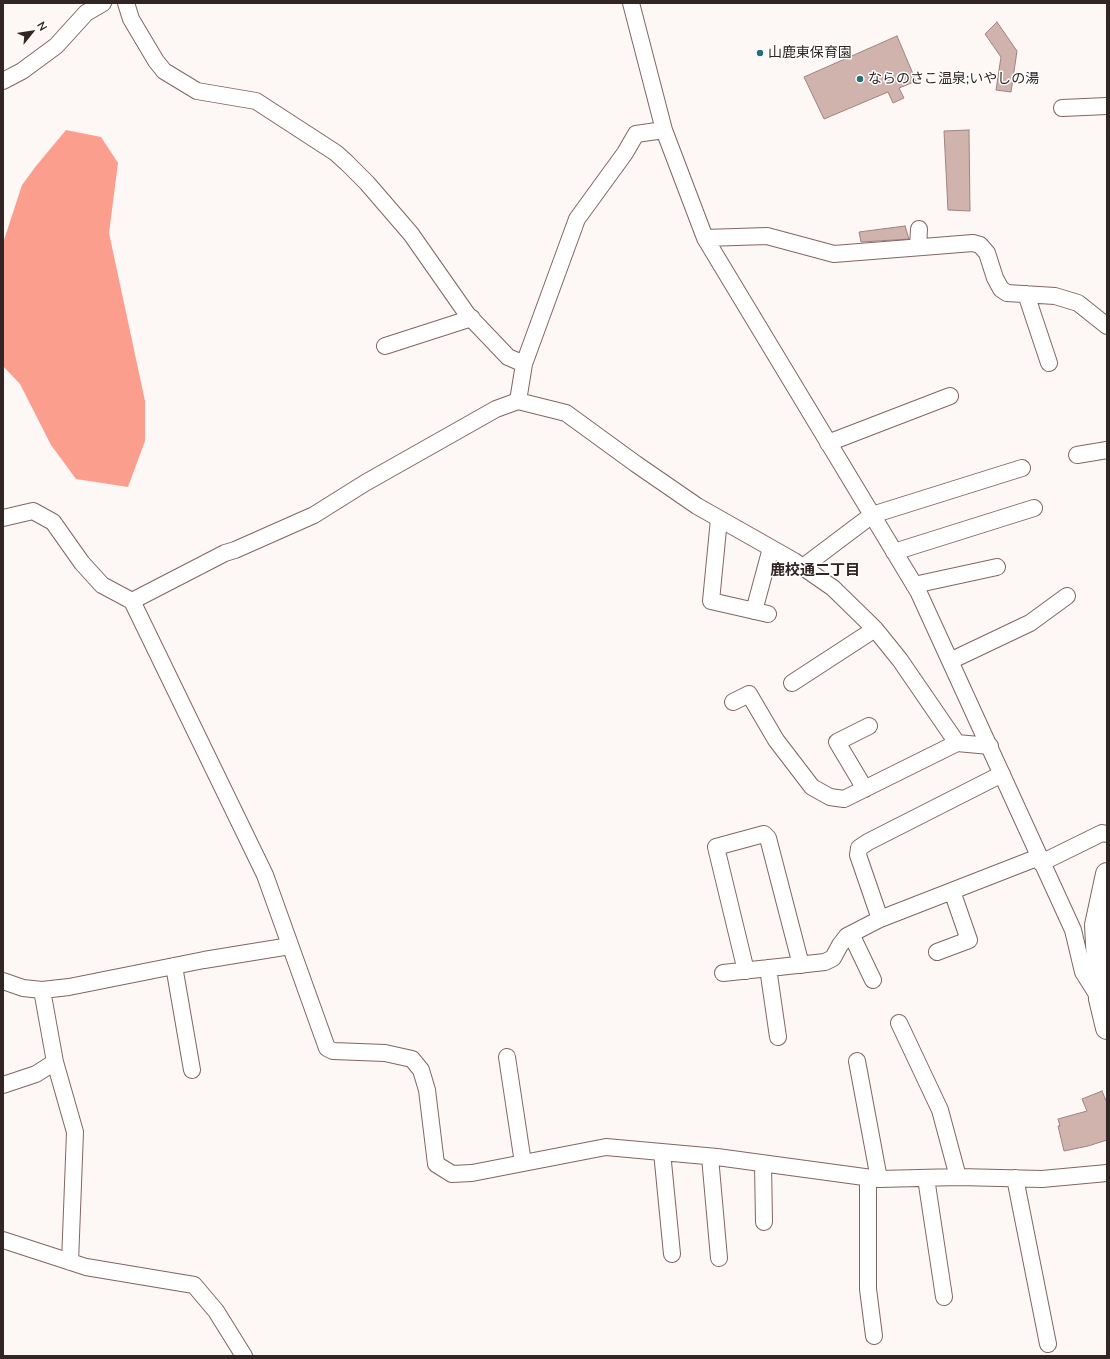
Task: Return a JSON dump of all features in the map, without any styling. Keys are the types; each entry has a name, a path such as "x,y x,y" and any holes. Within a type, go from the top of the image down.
{"highway":[{"path":"1107,874 1096,925 1100,999 1107,1028"}],"street":[{"path":"3,81 22,71 56,46 86,13 103,3"},
{"path":"126,3 131,19 156,61 164,71 197,91 256,101 336,153 367,183 411,234 467,314 508,357 524,364"},
{"path":"631,3 664,130 705,238 914,585 990,746 1040,860 1073,930 1083,972 1100,999"},
{"path":"1062,108 1107,106"},
{"path":"518,401 524,364 577,218 625,153 636,134 664,130"},
{"path":"918,247 919,229"},
{"path":"705,238 767,236 834,254 973,243 980,245 987,253 995,278 1001,289 1007,293 1055,296 1078,303 1107,326"},
{"path":"1026,294 1049,363"},
{"path":"385,346 472,318"},
{"path":"828,443 950,396"},
{"path":"132,601 225,553 314,515 365,482 496,409 518,401 566,413 697,506 803,567 833,588 875,629 900,660 957,744"},
{"path":"1077,455 1107,450"},
{"path":"803,567 872,515 1022,468"},
{"path":"894,552 1034,508"},
{"path":"3,518 33,511 53,522 82,563 102,585 132,601 265,876 327,1048 333,1051 386,1053 412,1059 421,1070 427,1090 436,1164 452,1174 472,1173 606,1147 710,1157 874,1178 1042,1178 1107,1173"},
{"path":"719,518 711,601 761,612 771,548"},
{"path":"914,585 997,567"},
{"path":"950,661 1030,622 1067,596"},
{"path":"792,684 875,629"},
{"path":"733,702 749,694 776,740 812,787 830,798 844,799 957,744 990,746"},
{"path":"865,789 837,742 869,726"},
{"path":"880,919 858,855 859,848 1002,774"},
{"path":"722,973 825,962 833,958 847,936 880,919 952,890 1040,860 1102,833 1107,834"},
{"path":"746,971 716,847 764,834 768,838 802,965"},
{"path":"937,952 969,940 952,890"},
{"path":"1073,930 1096,925"},
{"path":"851,934 873,980"},
{"path":"3,982 23,988 42,990 69,987 174,966 290,946"},
{"path":"174,966 192,1070"},
{"path":"768,968 778,1037"},
{"path":"42,990 55,1062 75,1132 70,1262"},
{"path":"899,1023 940,1110 958,1177"},
{"path":"507,1057 523,1163"},
{"path":"857,1061 874,1178 868,1288 874,1336"},
{"path":"3,1085 36,1074 55,1062"},
{"path":"662,1152 672,1254"},
{"path":"710,1157 719,1258"},
{"path":"763,1164 764,1222"},
{"path":"926,1178 944,1297"},
{"path":"1015,1178 1048,1344"},
{"path":"3,1240 86,1267 194,1285 216,1311 244,1356"}],"shaded area":[{"path":"66,130 101,137 118,163 109,233 145,401 145,441 128,487 76,479 51,445 20,384 3,366 3,243 22,185"}],"building":[{"path":"997,22 1017,51 1011,92 996,90 1001,57 985,34"},
{"name":"ならのさこ温泉;いやしの湯","path":"897,36 916,81 899,88 904,98 893,103 888,92 824,119 804,77"},
{"path":"969,130 970,211 948,210 944,131"},
{"path":"905,226 909,239 861,242 859,232"},
{"path":"1102,1091 1107,1103 1107,1140 1064,1151 1058,1126 1060,1126 1058,1119 1087,1111 1082,1099"}],"place":[{"name":"山鹿東保育園","path":"760,53"},
{"name":"ならのさこ温泉;いやしの湯","path":"860,79"}],"district":[{"name":"鹿校通二丁目","path":"815,570"}]}
